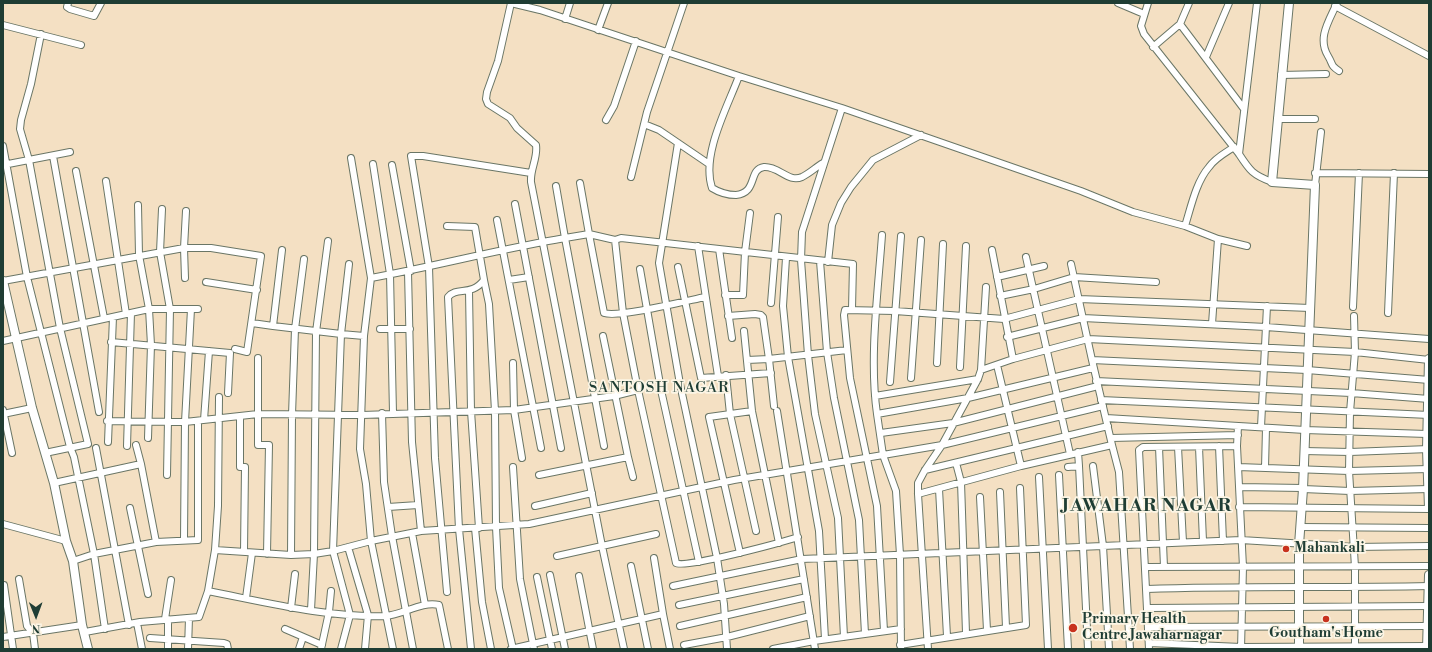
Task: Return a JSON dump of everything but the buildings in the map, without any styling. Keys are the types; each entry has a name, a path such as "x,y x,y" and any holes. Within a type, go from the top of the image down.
{"street":[{"path":"68,5 94,16 101,3"},
{"path":"624,649 586,465 531,173 537,151 536,145 516,128 510,118 488,104 486,99 498,61 511,3 540,10 598,30 668,51 739,76 842,108 1081,191 1133,212 1185,226 1218,239 1247,246"},
{"path":"540,10 542,3"},
{"path":"565,19 570,3"},
{"path":"598,30 608,3"},
{"path":"631,177 644,124 684,3"},
{"path":"1118,3 1144,14"},
{"path":"1148,3 1141,30 1234,147 1249,170 1256,176 1272,182 1315,185"},
{"path":"1153,46 1180,24 1189,3"},
{"path":"1206,58 1229,3"},
{"path":"1239,154 1257,3"},
{"path":"1272,182 1289,3"},
{"path":"1338,71 1330,64 1329,57 1323,48 1325,31 1336,5 1429,56"},
{"path":"1180,24 1244,109"},
{"path":"3,25 81,45"},
{"path":"41,34 31,84 20,125 29,160 60,328 88,444 45,453"},
{"path":"606,120 614,106 636,41"},
{"path":"1281,75 1326,74"},
{"path":"739,76 712,146 708,174 712,188 729,195 746,192 757,171 763,168 776,170 788,177 794,178 802,177 823,163"},
{"path":"842,108 802,232 801,260 808,355 815,414 838,518 844,637"},
{"path":"1277,119 1315,119"},
{"path":"644,124 659,130 709,164"},
{"path":"1300,648 1299,545 1304,469 1304,430 1315,174 1321,132"},
{"path":"828,262 832,225 841,203 851,188 873,160 921,135"},
{"path":"678,143 661,242 659,263 680,384 717,558 723,597 727,649"},
{"path":"3,146 5,164 27,277 40,333 70,447 74,457 94,554 105,629"},
{"path":"1185,226 1197,190 1208,167 1218,157 1234,147"},
{"path":"5,164 70,152"},
{"path":"53,156 99,412"},
{"path":"447,592 435,458 428,267 411,156 423,156 531,173"},
{"path":"350,158 371,278 364,336 360,449 366,484 371,540 393,649"},
{"path":"373,164 390,274 393,413"},
{"path":"392,165 410,272 412,413 421,531"},
{"path":"76,172 104,318"},
{"path":"1353,306 1359,173"},
{"path":"1315,174 1429,174"},
{"path":"1388,313 1394,174"},
{"path":"106,181 117,260 128,313 129,344 127,446"},
{"path":"580,183 604,314 609,315 623,313 705,297"},
{"path":"556,186 594,399 604,446"},
{"path":"515,204 561,448"},
{"path":"138,205 139,255 149,309 151,346 148,438"},
{"path":"162,210 160,252 170,309 167,475"},
{"path":"185,278 184,248 186,210"},
{"path":"725,295 743,295 745,252 750,213"},
{"path":"771,303 773,256 778,217"},
{"path":"497,220 510,280 541,448"},
{"path":"447,226 475,227 489,304 495,411 496,527 499,588 512,649 534,647 550,640 663,614"},
{"path":"371,278 410,272 480,254 523,245 589,234 615,240 621,238 661,242 801,260 853,264 852,309"},
{"path":"882,235 876,310 875,396 883,455 896,491 900,555 900,647 927,639 1026,625 1020,488"},
{"path":"890,382 901,236"},
{"path":"1212,324 1218,239"},
{"path":"615,240 623,313 638,390 676,564 680,565 699,562 798,538"},
{"path":"911,378 921,240"},
{"path":"311,610 314,554 316,332 328,241"},
{"path":"937,363 943,244"},
{"path":"698,246 718,376"},
{"path":"960,366 966,246"},
{"path":"88,649 72,561 66,541 54,483 32,408 3,281 184,248 211,248 261,256 247,352 236,349"},
{"path":"719,249 732,338"},
{"path":"273,326 282,250"},
{"path":"992,250 1012,359"},
{"path":"1026,257 1070,454"},
{"path":"291,555 292,415 295,329 304,258"},
{"path":"786,258 783,306 788,357 819,531 825,639"},
{"path":"820,261 827,352 846,462 859,520 865,634"},
{"path":"341,649 350,615 333,551 341,334 349,264"},
{"path":"1071,264 1093,368 1118,472 1130,649"},
{"path":"997,277 1044,266"},
{"path":"678,267 701,378 726,375 771,373"},
{"path":"640,269 646,309 683,492 699,562"},
{"path":"510,280 529,277"},
{"path":"1000,296 1034,289 1074,277 1156,282"},
{"path":"471,649 459,530 453,412 452,351 448,297 455,292 469,291 478,286 484,280"},
{"path":"206,282 257,290"},
{"path":"928,649 918,483 942,444 978,379 981,370 986,287"},
{"path":"469,291 471,411 477,528 482,602 491,649"},
{"path":"884,631 878,506 866,459 850,378 844,315 845,310 852,309 940,313 1004,319 1079,299 1310,308"},
{"path":"1265,468 1262,408 1267,306"},
{"path":"3,341 149,309 198,309"},
{"path":"184,540 185,422 191,309"},
{"path":"728,316 754,314 761,315 769,359 775,409 788,471 815,649"},
{"path":"1354,316 1355,352 1350,412 1349,472 1356,567 1354,606 1355,648"},
{"path":"108,442 113,317"},
{"path":"1007,337 1083,318 1266,327 1429,338"},
{"path":"252,323 316,332 364,336"},
{"path":"380,329 410,329"},
{"path":"744,331 752,411 779,543"},
{"path":"603,336 614,396 633,477"},
{"path":"981,370 1012,359 1088,339 1355,352 1429,360 1429,508 1239,507"},
{"path":"111,342 230,353 228,393"},
{"path":"747,360 848,350"},
{"path":"72,561 115,549 156,542 198,540 201,421 209,351"},
{"path":"258,358 258,445 269,445 267,554"},
{"path":"1092,360 1264,367 1429,380"},
{"path":"513,363 514,410 522,458"},
{"path":"997,365 1004,389 1021,466"},
{"path":"877,414 968,398 1093,368"},
{"path":"726,375 730,414 746,478 756,531"},
{"path":"875,396 978,379"},
{"path":"881,433 953,423 1097,384 1264,389 1351,393 1429,399"},
{"path":"108,421 149,423 201,421 258,414 362,415 382,413 514,410 614,396 638,390"},
{"path":"3,637 83,628 105,629 167,619 199,617 208,591 215,550 218,506 218,396"},
{"path":"215,550 291,555 314,554 333,551 371,540 421,531 459,530 517,525 746,478 866,459 942,444 1061,416 1102,403 1429,415"},
{"path":"12,453 3,413 32,408"},
{"path":"740,553 709,417 752,411"},
{"path":"382,413 384,482 412,649"},
{"path":"240,417 240,467 245,467 244,552"},
{"path":"1106,418 1263,428 1428,434"},
{"path":"925,470 1108,426"},
{"path":"1238,426 1237,446 1243,586 1241,648"},
{"path":"1111,438 1238,435"},
{"path":"136,444 156,542"},
{"path":"918,494 1021,466 1112,445"},
{"path":"1219,446 1223,540"},
{"path":"1237,446 1143,447 1139,452 1149,646 1241,648 1427,647 1429,575"},
{"path":"1160,447 1164,567"},
{"path":"1178,447 1183,542"},
{"path":"1199,447 1203,541"},
{"path":"96,448 102,473 129,624"},
{"path":"1304,451 1350,452 1428,449"},
{"path":"1078,452 1088,649"},
{"path":"540,475 628,457"},
{"path":"956,463 961,482 962,552 966,633"},
{"path":"54,483 141,464"},
{"path":"1068,467 1079,466"},
{"path":"1093,466 1103,546 1109,649"},
{"path":"1238,466 1349,472 1428,469"},
{"path":"513,467 520,579 534,647"},
{"path":"1059,475 1068,649"},
{"path":"1039,477 1048,649"},
{"path":"1239,487 1303,488 1350,491 1428,489"},
{"path":"940,489 947,636"},
{"path":"535,506 592,492"},
{"path":"1000,492 1004,550 1006,627"},
{"path":"980,496 987,630"},
{"path":"388,507 418,505"},
{"path":"130,508 139,545 148,594"},
{"path":"3,524 66,541"},
{"path":"1300,527 1429,528"},
{"path":"412,533 425,606"},
{"path":"557,556 656,534"},
{"path":"673,586 802,559 820,558 1223,540 1355,547 1429,546"},
{"path":"348,547 368,615 365,649"},
{"path":"246,598 252,553"},
{"path":"654,558 670,649"},
{"path":"631,566 648,649"},
{"path":"1145,567 1429,566"},
{"path":"291,608 295,574"},
{"path":"550,575 565,649"},
{"path":"579,576 593,649"},
{"path":"537,577 552,649"},
{"path":"19,579 27,626 32,633 35,649"},
{"path":"679,605 804,579"},
{"path":"168,649 167,619 172,580"},
{"path":"4,585 13,649"},
{"path":"1147,589 1243,586 1429,586"},
{"path":"208,591 291,608 350,615 387,616 406,610 436,604 440,607 448,649"},
{"path":"285,629 321,647 329,612 331,591"},
{"path":"680,626 725,617 807,597"},
{"path":"1148,608 1428,606"},
{"path":"684,645 727,637 810,616"},
{"path":"188,649 189,618"},
{"path":"137,623 142,649"},
{"path":"1149,627 1428,626"},
{"path":"773,649 825,639 900,629"},
{"path":"299,649 303,637"},
{"path":"150,638 224,643 228,649"},
{"path":"207,649 208,642"}],"place":[{"name":"Mahankali","path":"1286,549"},
{"name":"Goutham's Home","path":"1326,619"},
{"name":"Primary Health Centre Jawaharnagar","path":"1073,628"}],"district":[{"name":"SANTOSH NAGAR","path":"659,388"},
{"name":"JAWAHAR NAGAR","path":"1147,507"}]}
